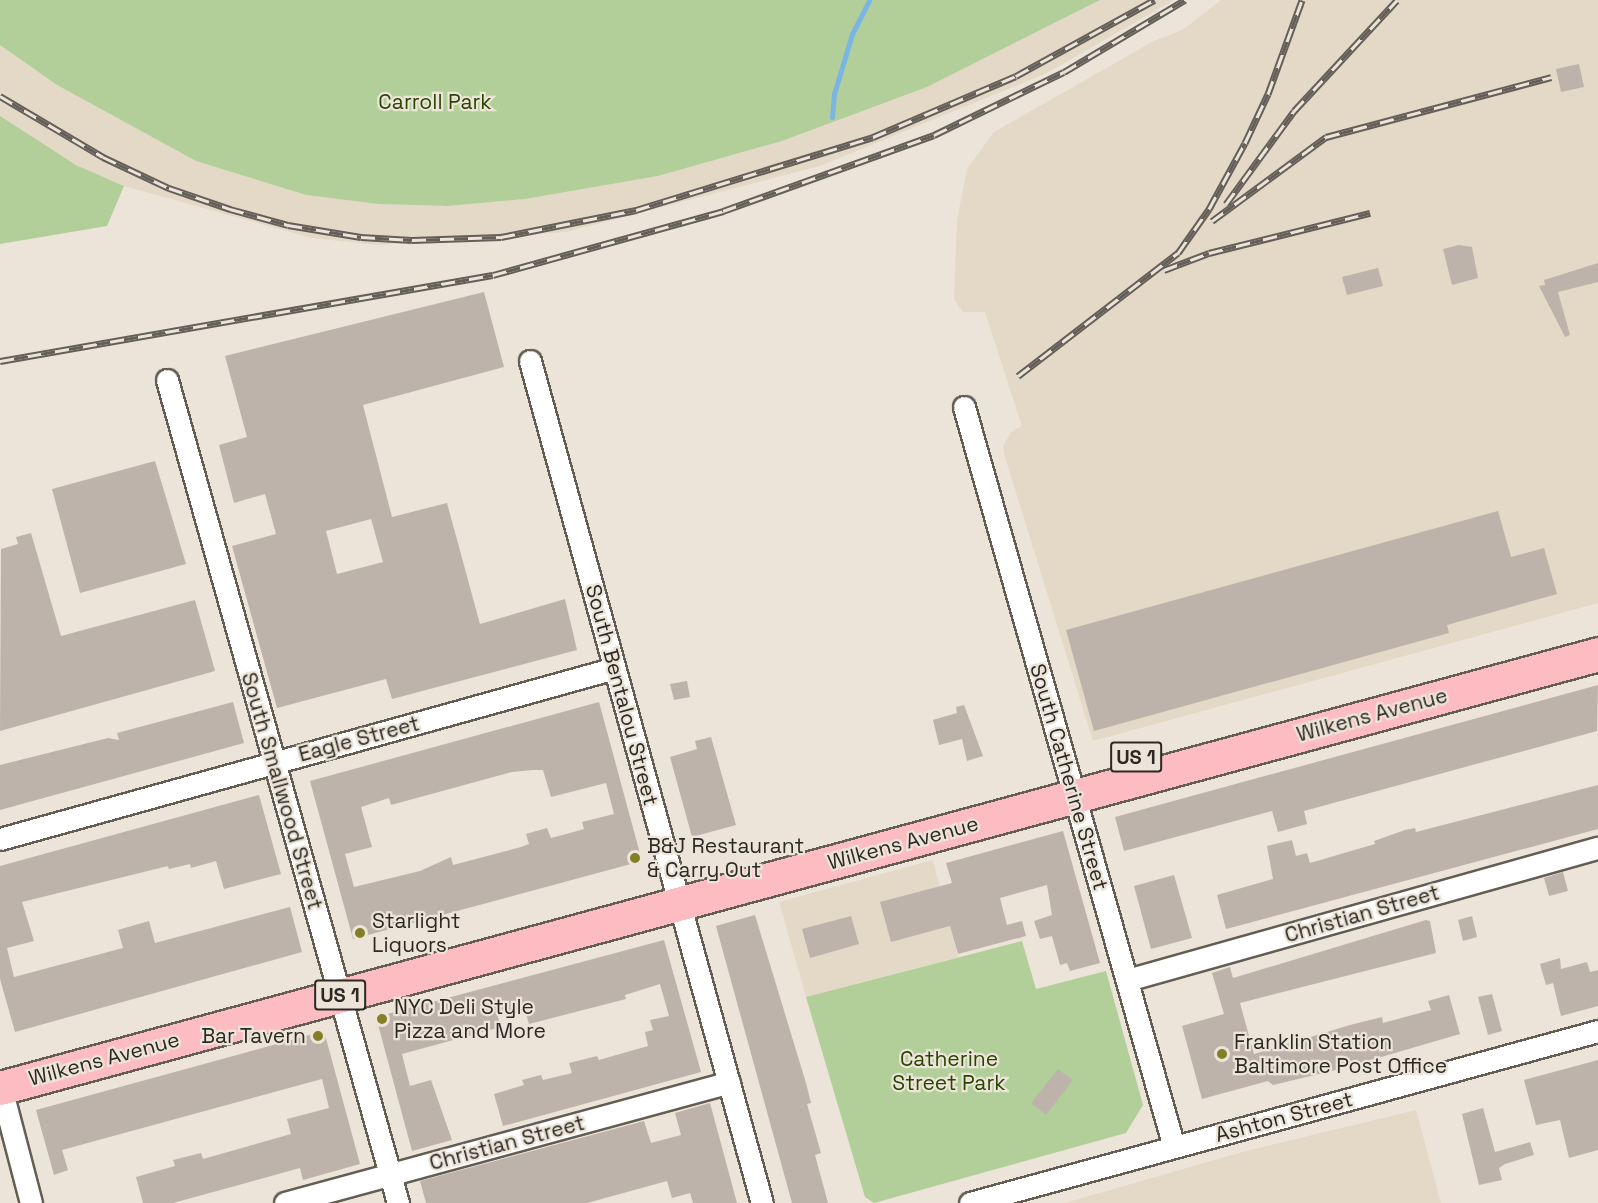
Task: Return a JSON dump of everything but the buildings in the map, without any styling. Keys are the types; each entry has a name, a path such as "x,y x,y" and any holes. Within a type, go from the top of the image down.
{"main road":[{"name":"Wilkens Avenue","path":"1072,786 1598,632"},
{"name":"Wilkens Avenue","path":"0,1081 337,985 1072,786 1598,654"}],"street":[{"name":"South Bentalou Street","path":"530,361 762,1203"},
{"name":"South Smallwood Street","path":"167,380 398,1203"},
{"name":"South Catherine Street","path":"964,407 1174,1147"},
{"name":"Eagle Street","path":"0,839 615,668"},
{"name":"Christian Street","path":"1127,980 1598,849"},
{"name":"Ashton Street","path":"970,1203 1598,1031"},
{"path":"0,1081 31,1203"},
{"name":"Christian Street","path":"285,1203 729,1082"}],"shaded area":[{"path":"1100,0 1174,0 1047,73 820,166 566,232 378,245 312,238 124,186 76,165 0,116 0,45 57,85 196,161 306,195 378,204 448,206 525,199 658,176 782,141 927,87"},
{"path":"1221,0 1598,0 1598,603 1093,741 1005,457 1003,446 1011,432 1022,426 985,312 963,312 954,299 957,220 967,169 994,132 1152,42 1184,29"},
{"path":"933,860 958,957 806,997 779,902"},
{"path":"1416,1110 1441,1203 1065,1203 1246,1151"}],"green space":[{"name":"Carroll Park","path":"0,0 1100,0 927,87 782,141 658,176 525,199 448,206 378,204 306,195 196,161 57,85 0,45"},
{"path":"0,116 76,165 124,186 107,226 0,244"},
{"name":"Catherine Street Park","path":"1022,941 1036,989 1106,971 1143,1105 1126,1133 874,1203 865,1197 806,997"}],"waterway":[{"path":"832,117 834,94 852,34 869,0"}],"railway":[{"path":"0,96 103,157 169,188 230,209 288,225 361,237 412,240 501,237 636,210 873,137 1016,76 1154,0"},
{"path":"0,361 493,275 723,211 934,135 1064,72 1185,0"},
{"path":"1018,376 1178,253 1209,209 1245,143 1268,94 1302,0"},
{"path":"1226,204 1294,111 1397,0"},
{"path":"1212,221 1326,137 1551,77"},
{"path":"1164,270 1209,253 1370,213"}],"place":[{"name":"B&J Restaurant & Carry Out","path":"635,858"},
{"name":"Starlight Liquors","path":"360,933"},
{"name":"NYC Deli Style Pizza and More","path":"382,1019"},
{"name":"Bar Tavern","path":"318,1036"},
{"name":"Franklin Station Baltimore Post Office","path":"1222,1054"}]}
